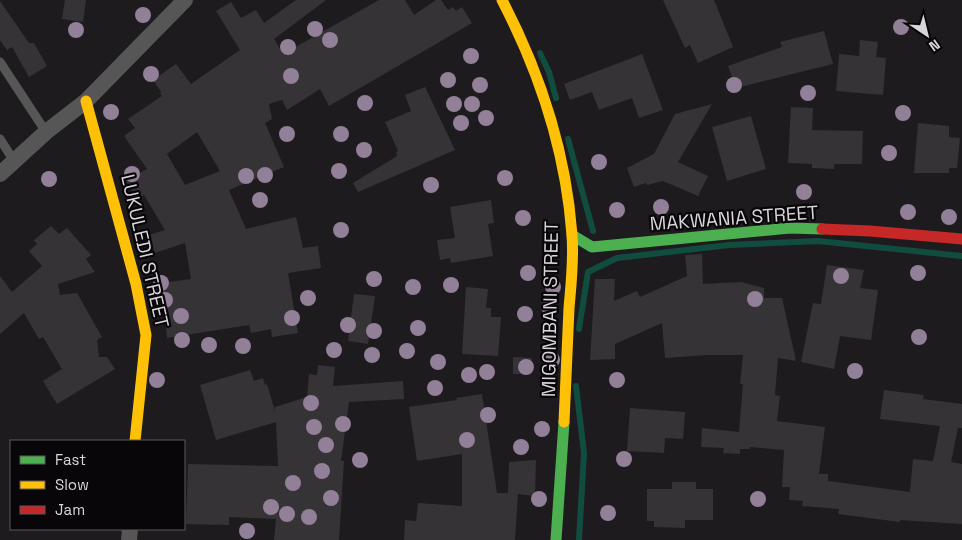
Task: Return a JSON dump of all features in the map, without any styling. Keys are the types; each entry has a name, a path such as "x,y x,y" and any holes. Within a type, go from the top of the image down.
{"street":[{"path":"0,174 46,132 86,101 185,0"},
{"name":"MIGOMBANI STREET","path":"502,0 533,62 550,111 564,175 572,235 567,382 556,540"},
{"name":"LUKULEDI STREET","path":"86,101 136,284 146,335 136,440"},
{"name":"MAKWANIA STREET","path":"572,235 592,247 790,228 870,231 962,239"}],"lane":[{"path":"0,62 46,132"},
{"path":"0,139 14,161"}],"building":[{"path":"65,0 86,0 83,22 62,19"},
{"path":"296,0 326,0 274,39 283,54 379,0 405,0 414,15 436,0 441,0 448,10 453,7 456,11 462,7 472,23 329,106 320,89 287,110 282,100 269,104 272,119 265,123 284,167 229,190 246,229 296,217 303,248 318,246 321,268 288,273 298,333 272,337 271,329 251,333 249,325 167,338 161,283 191,279 185,243 155,253 149,235 165,230 144,195 137,200 126,181 147,169 124,136 135,128 128,119 162,96 153,80 176,64 191,84 240,50 216,11 231,2 241,18 256,10 264,23","holes":["197,132 220,171 185,185 167,154"]},
{"path":"663,0 714,0 733,47 698,63 690,45 685,48"},
{"path":"0,1 29,43 34,43 47,66 29,77 12,47 7,50 0,40"},
{"path":"824,31 833,64 736,88 728,66 782,47 780,42"},
{"path":"860,40 878,42 876,57 886,58 883,95 836,91 839,54 859,56"},
{"path":"642,54 663,110 639,118 632,98 599,110 592,92 570,100 564,84"},
{"path":"425,87 455,150 358,192 353,183 397,156 396,152 398,151 385,122 411,111 405,95"},
{"path":"712,104 678,162 708,176 698,196 663,181 634,187 627,168 654,154 675,114"},
{"path":"791,107 813,108 812,130 863,131 862,164 834,164 834,169 812,168 812,164 788,163"},
{"path":"751,116 766,169 727,181 712,127"},
{"path":"918,123 949,126 949,137 960,138 957,168 949,168 949,173 914,173"},
{"path":"491,200 494,223 488,224 493,256 451,263 450,258 440,260 437,240 455,238 450,207"},
{"path":"51,226 59,234 67,228 91,255 86,259 95,272 58,284 60,295 77,293 102,337 97,340 99,357 107,357 115,369 57,404 43,381 62,369 43,337 39,339 24,313 0,334 0,276 12,292 42,266 29,251 37,244 34,240"},
{"path":"702,254 703,284 741,282 764,288 764,298 782,298 796,361 778,358 775,395 780,396 777,421 825,427 819,474 828,474 828,481 910,492 913,459 933,461 940,426 880,419 884,390 924,395 923,399 962,404 962,428 958,428 951,462 962,464 962,524 900,520 900,522 838,514 839,509 802,506 803,501 789,500 790,487 782,487 784,450 750,447 750,449 740,449 740,454 723,453 724,448 701,447 702,428 739,432 743,384 740,384 743,355 665,358 662,323 615,344 615,359 590,360 595,279 615,279 614,301 637,291 640,297 687,276 685,255"},
{"path":"827,265 864,270 860,288 878,290 871,340 840,336 834,369 801,362 813,303 821,304"},
{"path":"466,287 488,289 486,308 491,308 491,317 501,317 498,356 462,354"},
{"path":"354,294 375,296 368,344 348,341"},
{"path":"513,357 532,358 531,374 513,374"},
{"path":"318,365 335,367 333,386 403,381 404,399 349,402 341,461 344,461 339,540 274,540 276,519 229,517 229,525 186,524 188,464 278,466 276,422 216,440 200,385 250,370 254,381 263,378 265,385 267,384 275,411 275,407 307,397 309,374 317,375"},
{"path":"482,394 497,493 508,493 509,462 536,460 535,496 518,494 515,540 404,540 405,520 416,521 418,503 462,506 462,454 417,461 409,407 457,400 456,398"},
{"path":"630,408 685,412 683,439 665,438 664,453 627,451"},
{"path":"672,482 696,482 696,489 713,489 713,520 685,520 685,528 654,527 654,521 647,521 647,489 672,489"}],"waterway":[{"path":"540,53 549,72 556,98"},
{"path":"568,139 593,231"},
{"path":"579,329 588,272 617,258 729,245 818,241 962,256"},
{"path":"576,386 584,453 579,540"}],"traffic: fast":[{"path":"572,235 592,247 790,228 822,229"},
{"path":"556,540 564,422"}],"traffic: slow":[{"path":"502,0 528,56 549,114 564,174 569,204 572,263 564,422"},
{"path":"86,101 136,284 146,335 135,440"}],"traffic: jam":[{"path":"822,229 962,239"}]}
